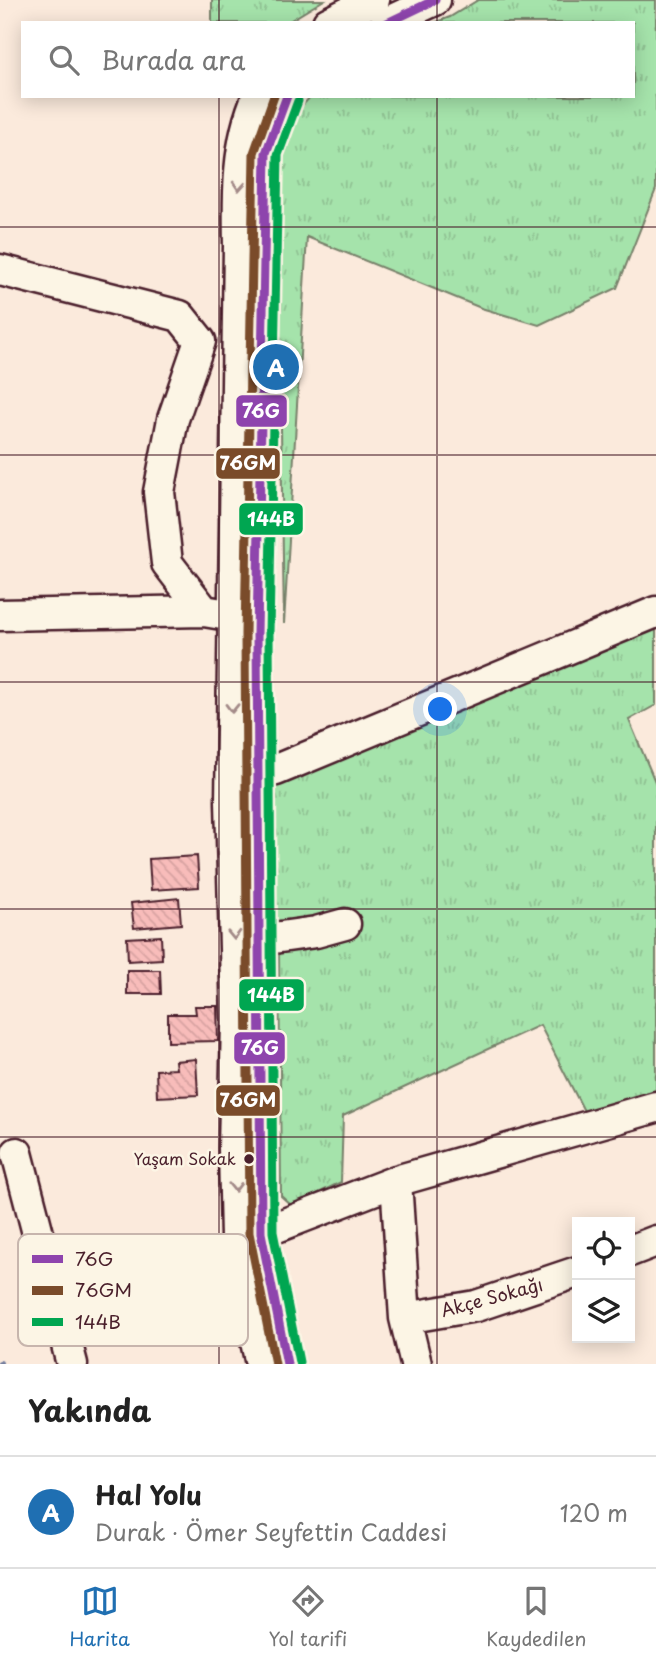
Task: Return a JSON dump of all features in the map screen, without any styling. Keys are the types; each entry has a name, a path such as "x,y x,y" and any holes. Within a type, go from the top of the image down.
{"street":[{"path":"332,21 374,0"},
{"path":"390,21 435,0"},
{"path":"248,1241 259,940 244,777 234,616 238,194 248,124 257,98"},
{"path":"286,98 266,153 257,634 244,777 234,1148 249,1235 287,1364"},
{"path":"0,270 180,316 200,341 173,419 159,492 167,563 204,611"},
{"path":"0,615 204,611 234,616"},
{"path":"244,777 314,755 656,612"},
{"path":"259,940 316,932 345,924"},
{"path":"249,1235 396,1181 656,1107"},
{"path":"16,1153 37,1234"},
{"path":"396,1181 405,1318 416,1364"},
{"path":"635,1249 656,1241"},
{"name":"Akçe Sokağı","path":"405,1318 477,1306 572,1274"},
{"path":"248,1307 261,1364"},
{"path":"67,1346 72,1364"}],"green space":[{"path":"212,0 324,0 289,21 212,21"},
{"path":"478,0 656,0 656,189 617,288 539,325 481,308 307,237 284,624 278,231 283,127 309,98 635,98 635,21 439,21"},
{"path":"656,620 656,705 629,720 656,784 656,1090 585,1113 540,1025 343,1116 341,1182 292,1206 281,1196 279,951 273,929 275,787"}],"building":[{"path":"197,856 199,887 151,890 149,859"},
{"path":"179,898 181,924 134,928 131,903"},
{"path":"161,936 162,959 128,961 127,938"},
{"path":"127,970 160,970 161,994 127,994"},
{"path":"195,1006 217,1006 218,1041 168,1042 168,1014 196,1014"},
{"path":"196,1059 198,1095 157,1097 156,1070 176,1069 175,1061"}],"transit line":[{"name":"76G","path":"391,21 435,0"},
{"name":"76GM","path":"273,98 254,153 245,634 249,1233 275,1364"},
{"name":"76G","path":"286,98 266,153 257,634 261,1233 287,1364"},
{"name":"144B","path":"298,101 278,155 269,634 273,1232 299,1362"}],"place":[{"name":"Hal Yolu","path":"276,367"},
{"name":"Yaşam Sokak","path":"249,1159"}]}
